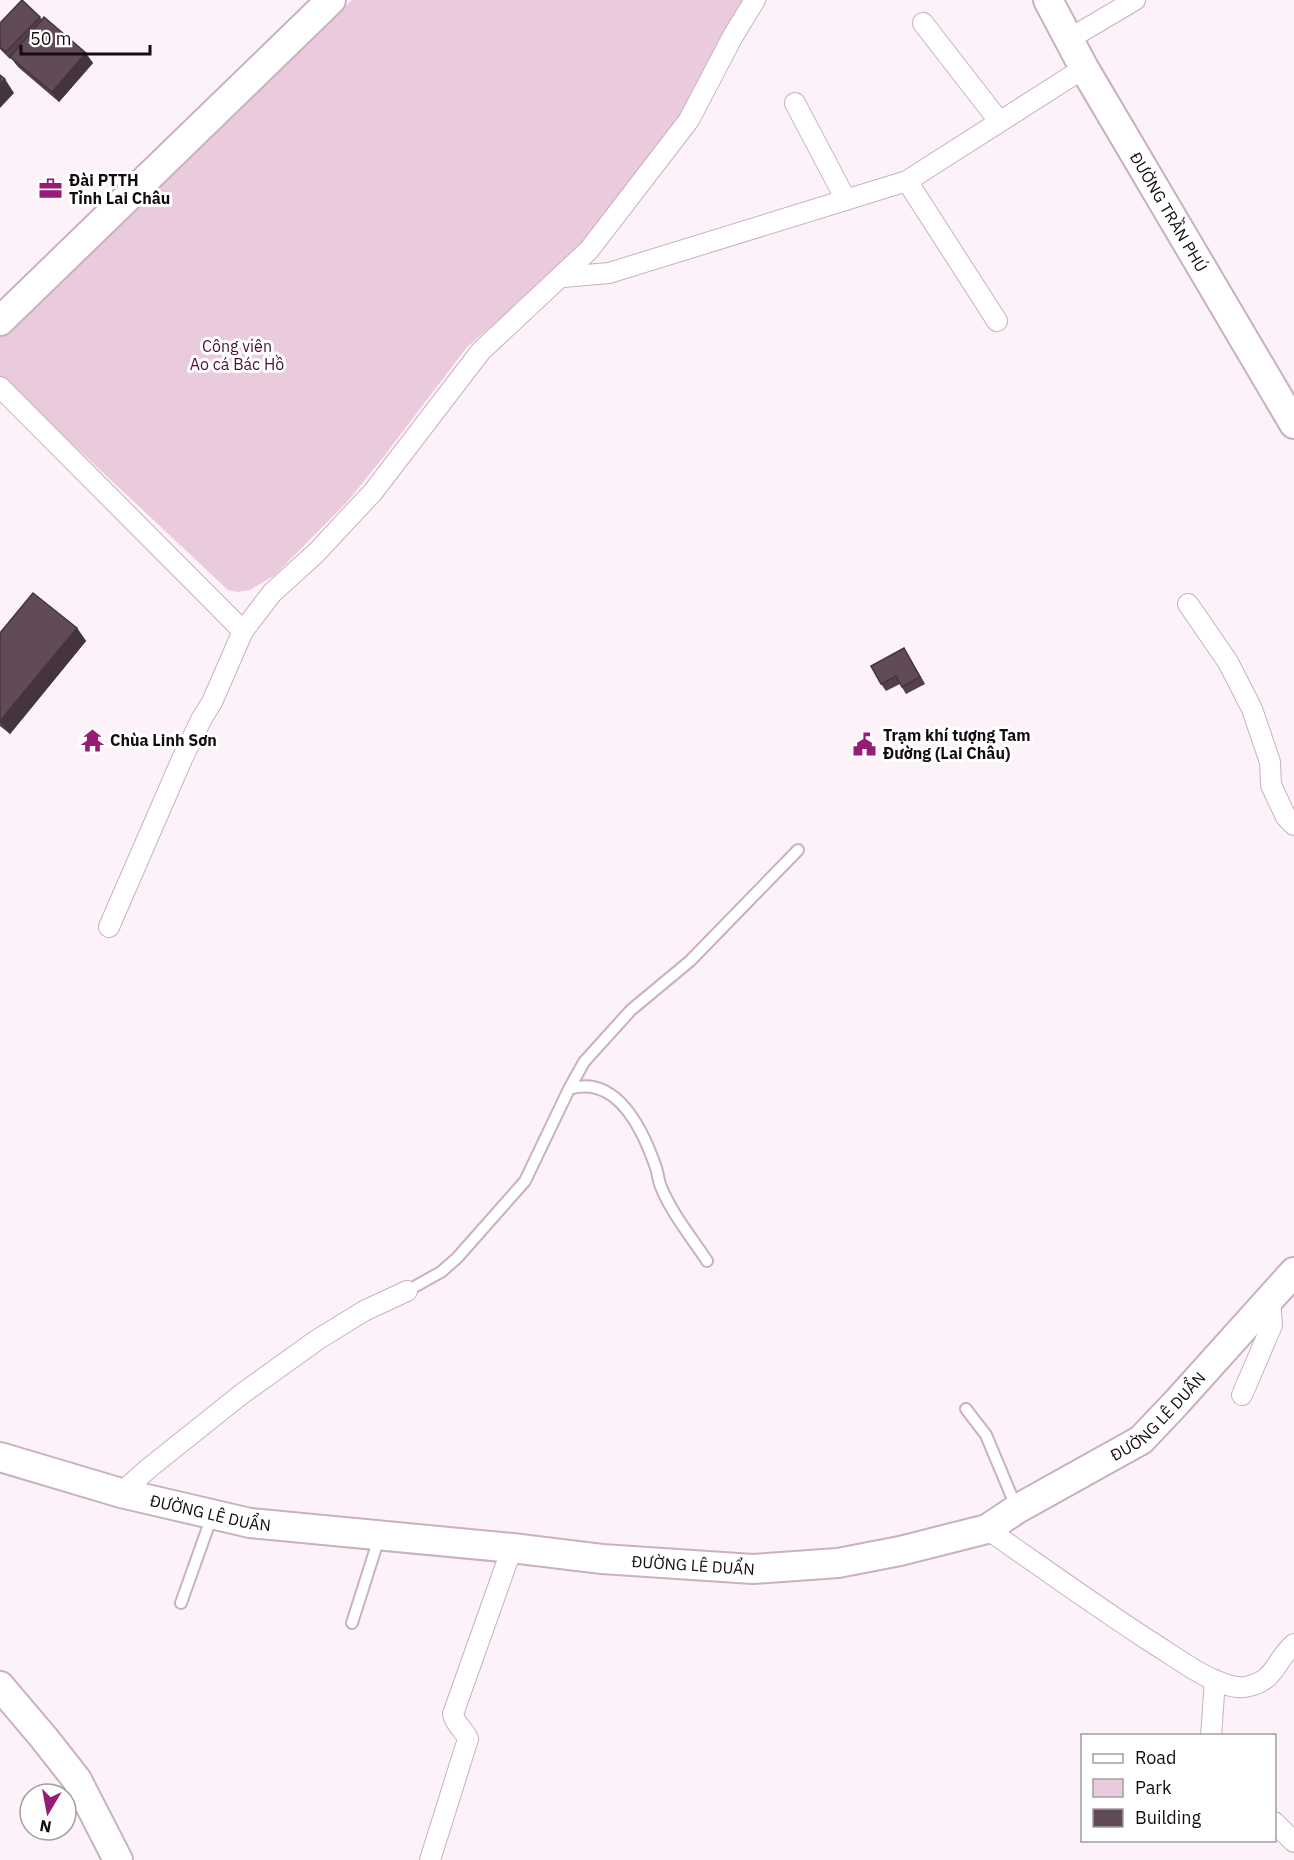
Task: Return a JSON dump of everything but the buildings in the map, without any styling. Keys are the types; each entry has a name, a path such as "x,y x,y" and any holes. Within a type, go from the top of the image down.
{"main road":[{"path":"0,321 331,0"},
{"name":"ĐƯỜNG TRẦN PHÚ","path":"1048,0 1084,68 1294,424"},
{"name":"ĐƯỜNG LÊ DUẨN","path":"0,1457 122,1494 250,1523 602,1559 753,1569 838,1563 900,1551 987,1529 1017,1509 1141,1440 1294,1272"},
{"path":"0,1686 76,1780 118,1860"}],"street":[{"path":"109,927 183,759 212,702 243,631 272,593 316,553 373,492 481,351 563,277 589,250 689,120 733,36 755,0"},
{"path":"1069,39 1135,0"},
{"path":"923,23 999,121"},
{"path":"563,277 609,273 907,181 1084,68"},
{"path":"795,103 846,200"},
{"path":"907,181 996,321"},
{"path":"0,387 243,631"},
{"path":"1188,604 1228,662 1252,709 1270,762 1271,785 1286,817 1294,825"},
{"path":"122,1494 149,1468 243,1393 317,1340 364,1311 407,1291"},
{"path":"1242,1395 1272,1325 1270,1300"},
{"path":"987,1529 1130,1628 1200,1673 1215,1680 1242,1688 1259,1684 1275,1671 1281,1658 1294,1644"},
{"path":"430,1860 468,1739 455,1723 453,1714 512,1548"},
{"path":"1211,1734 1215,1680"},
{"path":"1276,1823 1294,1842"}],"lane":[{"path":"407,1291 441,1272 457,1258 525,1181 584,1062 631,1010 690,961 798,850"},
{"path":"569,1089 579,1086 594,1087 614,1095 632,1116 656,1167 660,1186 707,1262"},
{"path":"966,1409 986,1435 1017,1509"},
{"path":"181,1604 212,1515"},
{"path":"352,1623 380,1535"}],"green space":[{"name":"Công viên Ao cá Bác Hồ","path":"352,0 746,0 686,110 655,157 571,258 467,347 348,501 275,575 250,590 238,592 228,590 0,376 0,337"}],"place":[{"name":"Đài PTTH Tỉnh Lai Châu","path":"51,189"},
{"name":"Chùa Linh Sơn","path":"92,740"},
{"name":"Trạm khí tượng Tam Đường (Lai Châu)","path":"865,744"}]}
